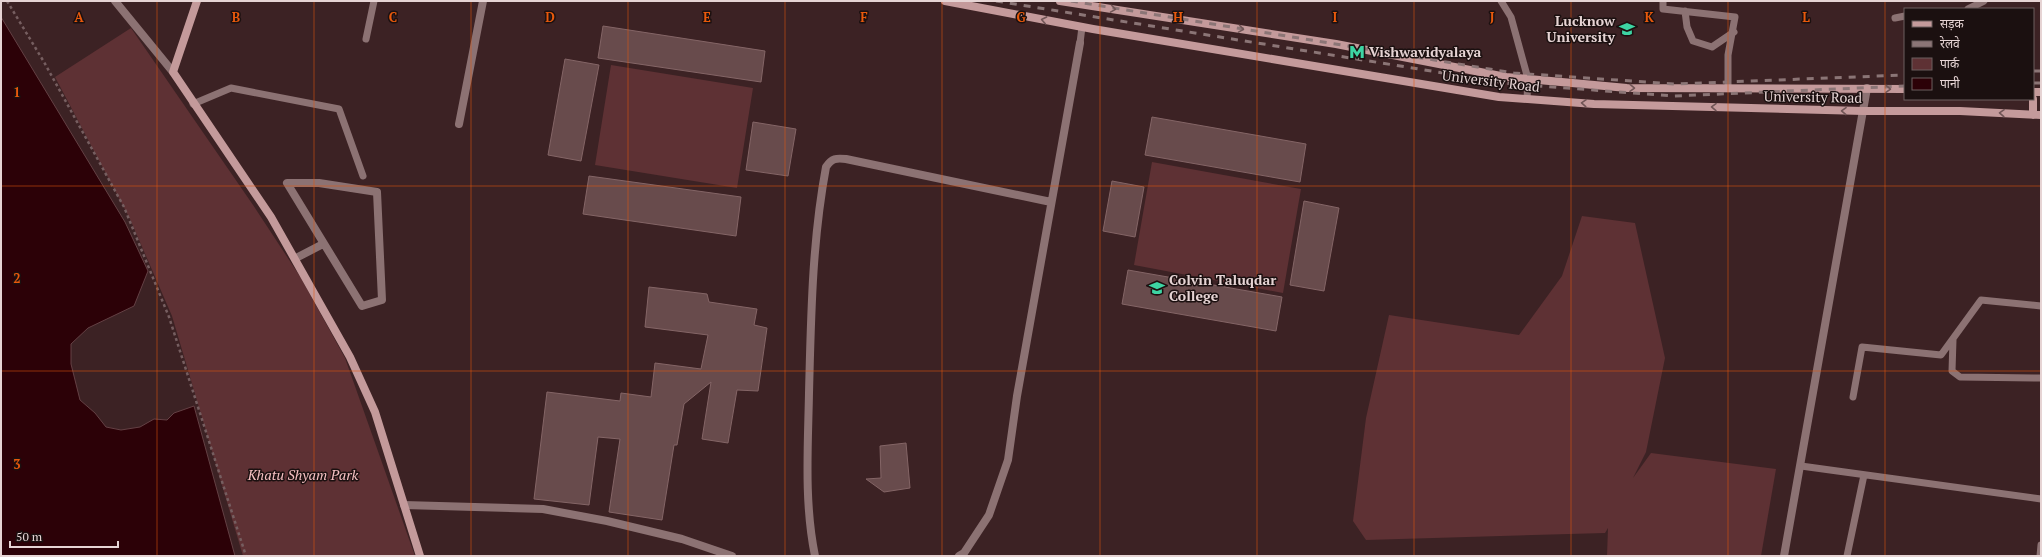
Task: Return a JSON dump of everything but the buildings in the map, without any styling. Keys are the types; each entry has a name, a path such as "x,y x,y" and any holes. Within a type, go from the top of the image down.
{"main road":[{"path":"197,1 173,72 193,104 271,217 296,258 350,357 375,412 420,556"},
{"name":"University Road","path":"945,1 1082,27 1499,98 1594,104 1863,111 1960,111 2037,115"},
{"name":"University Road","path":"1060,1 1336,44 1528,80 1627,88 1904,89"},
{"path":"2033,100 2037,115"}],"street":[{"path":"115,1 173,72"},
{"path":"459,124 483,1"},
{"path":"959,556 964,553 989,515 1008,460 1017,396 1080,43"},
{"path":"1784,556 1867,88"},
{"path":"815,556 810,528 807,466 810,329 814,247 826,167 831,160 837,158 846,159 1051,202"},
{"path":"288,183 319,183 377,192 382,300 362,306 323,244 288,183"},
{"path":"296,258 323,244"},
{"path":"404,505 542,509 607,521 660,534 732,556"}],"lane":[{"path":"366,39 374,1"},
{"path":"1502,1 1511,17 1528,80 1527,100"},
{"path":"1662,1 1663,9 1735,17 1734,32 1728,55 1728,88"},
{"path":"1970,8 1984,1"},
{"path":"1684,11 1687,27 1693,41 1712,47 1734,32"},
{"path":"1895,18 1904,16"},
{"path":"1080,43 1082,27"},
{"path":"193,104 231,88 339,109 363,176"},
{"path":"1853,397 1862,347 1941,355 1981,300 2041,306"},
{"path":"1953,340 1952,371 1960,377 2041,378"},
{"path":"1801,466 2041,499"},
{"path":"1847,556 1864,475"},
{"path":"2040,556 2041,545"}],"path":[{"path":"7,1 44,62 124,207 169,317 246,556"}],"green space":[{"name":"Khatu Shyam Park","path":"131,28 253,205 301,278 345,358 415,556 243,556 172,316 130,219 55,77"},
{"path":"611,65 753,88 737,188 595,165"},
{"path":"1152,162 1301,189 1283,293 1134,265"},
{"path":"1582,216 1635,223 1665,358 1646,452 1633,478 1651,453 1776,469 1761,556 1607,556 1608,528 1605,533 1366,540 1353,521 1366,418 1389,315 1519,335 1562,276"}],"water":[{"path":"1,17 125,222 148,271 134,306 88,328 71,344 71,364 80,400 95,413 106,427 121,430 140,427 154,419 167,420 174,413 194,406 235,556 1,556"}],"railway":[{"path":"996,1 1512,84 1674,96 1904,86"},
{"path":"1071,1 1514,73 1675,84 1904,75"},
{"path":"2034,71 2041,71"},
{"path":"2034,83 2041,83"}],"place":[{"name":"Lucknow University","path":"1627,29"},
{"name":"Vishwavidyalaya","path":"1357,52"},
{"name":"Colvin Taluqdar College","path":"1157,288"}]}
